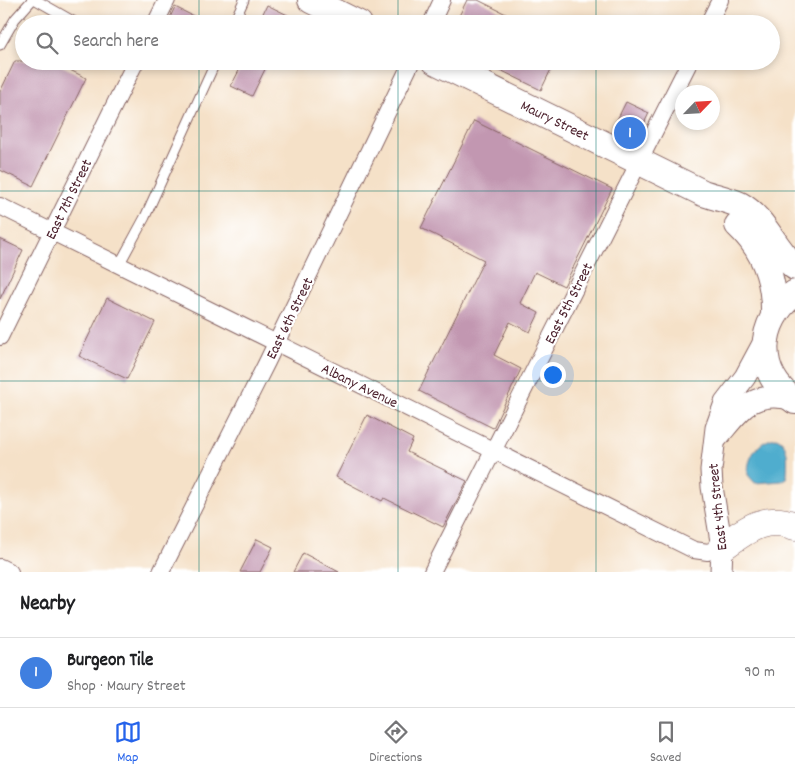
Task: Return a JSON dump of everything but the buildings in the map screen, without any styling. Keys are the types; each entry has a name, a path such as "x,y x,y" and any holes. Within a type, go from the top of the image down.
{"highway":[{"path":"722,559 745,531 766,522 776,521 795,526"}],"main road":[{"path":"311,0 341,15"},
{"name":"Maury Street","path":"453,70 703,193 740,205 761,224 795,267"},
{"name":"Maury Street","path":"703,193 741,228 758,250 768,271 772,281 770,326 765,352 768,365 777,384 793,400"},
{"path":"770,326 780,306 795,293"}],"street":[{"path":"160,15 167,0"},
{"path":"435,15 442,0"},
{"path":"712,15 720,0"},
{"name":"East 7th Street","path":"0,337 132,70"},
{"name":"East 6th Street","path":"161,572 276,344 408,70"},
{"name":"East 5th Street","path":"432,572 686,70"},
{"name":"Albany Avenue","path":"0,206 694,550 708,552 722,559"},
{"name":"East 4th Street","path":"722,559 712,487 714,442 722,409 754,362 770,326"},
{"name":"East 4th Street","path":"714,442 740,411 754,401 773,396 793,400"},
{"path":"0,567 10,572"}],"lane":[{"path":"19,15 32,0"},
{"path":"36,0 62,15"},
{"path":"237,15 244,0"},
{"path":"0,45 15,20"},
{"path":"120,266 212,70"}],"water":[{"path":"776,438 784,444 786,449 787,477 782,481 755,483 748,475 751,457 754,451 763,443"}],"place":[{"name":"Burgeon Tile","path":"630,133"}]}
